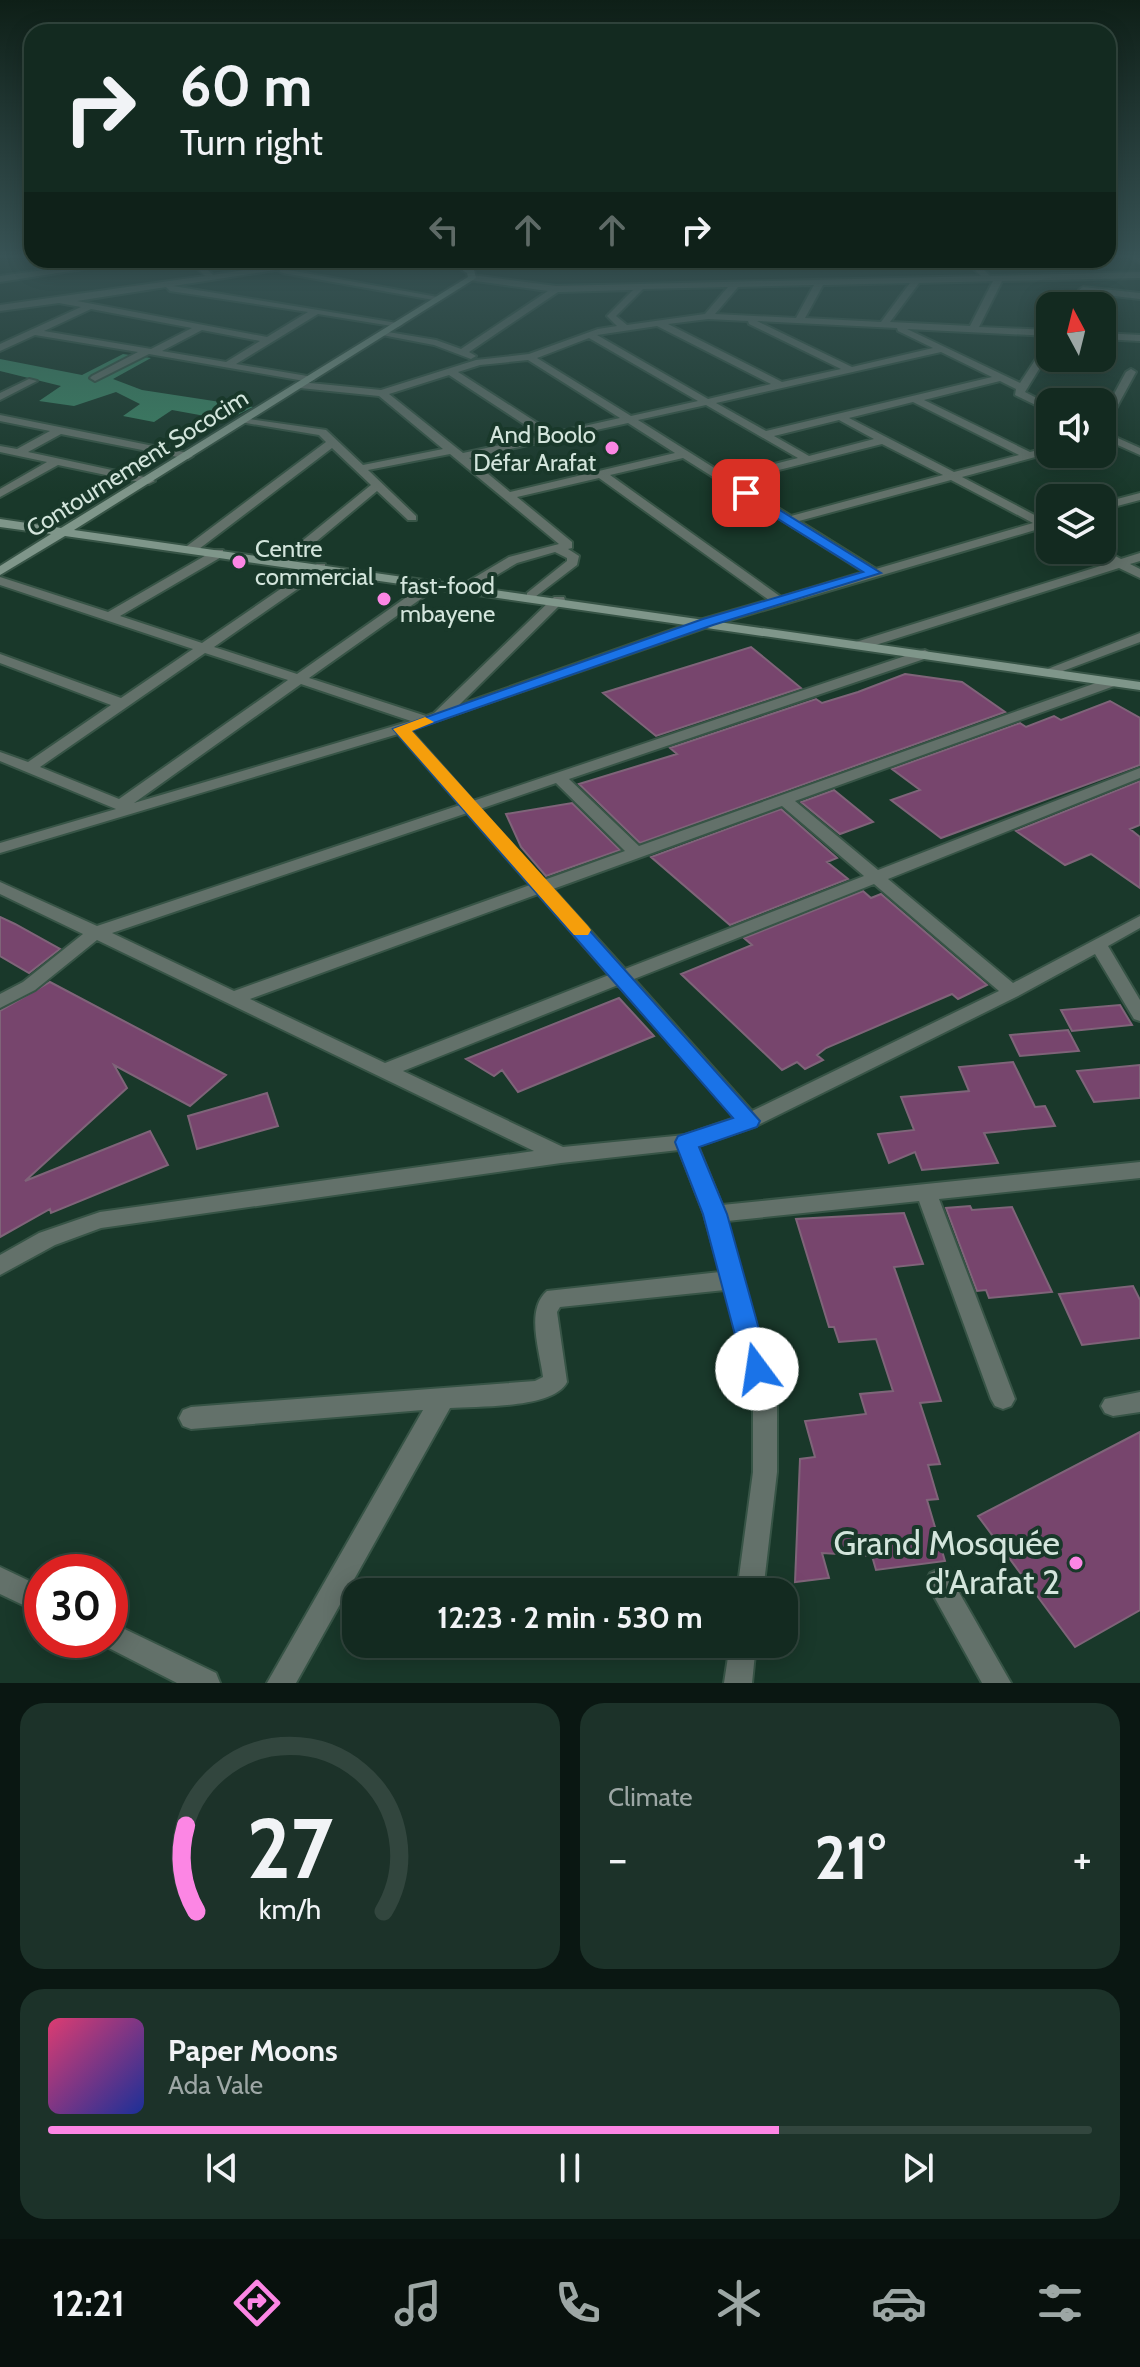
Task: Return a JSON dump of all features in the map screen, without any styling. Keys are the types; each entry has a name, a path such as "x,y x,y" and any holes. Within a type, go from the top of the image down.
{"street":[{"path":"0,348 26,336"},
{"path":"55,336 227,365 305,382 382,393 479,362 530,357 589,336"},
{"path":"95,378 184,336"},
{"path":"246,336 269,340"},
{"path":"227,365 276,336"},
{"name":"Contournement Sococim","path":"0,571 380,336"},
{"path":"389,336 464,351 479,362"},
{"path":"464,351 487,336"},
{"path":"591,336 807,459"},
{"path":"683,336 782,386"},
{"path":"781,336 851,370"},
{"path":"915,336 1022,388"},
{"path":"1116,337 1140,338"},
{"path":"359,469 551,437 943,349"},
{"path":"530,357 874,573"},
{"path":"1036,366 1019,393 1036,402"},
{"path":"450,371 551,437"},
{"path":"1116,405 1131,372"},
{"path":"765,435 1001,378"},
{"path":"0,397 32,381"},
{"path":"382,393 568,545 513,560 466,588"},
{"path":"915,399 1030,456"},
{"path":"840,417 1036,518"},
{"path":"0,418 188,456"},
{"path":"246,420 322,432 412,518"},
{"path":"18,453 60,430"},
{"path":"724,480 884,440"},
{"path":"1116,440 1140,452"},
{"path":"191,549 332,443"},
{"path":"0,449 149,481"},
{"path":"508,496 684,454"},
{"path":"789,520 1036,454"},
{"path":"0,494 57,461"},
{"path":"601,474 779,601"},
{"path":"284,562 376,486"},
{"path":"1116,503 1140,496"},
{"path":"0,523 559,600 1140,686"},
{"path":"0,848 126,807 432,720 708,622 1036,527"},
{"path":"531,596 573,562 573,556 556,548"},
{"path":"109,617 219,553"},
{"path":"861,645 1140,557"},
{"path":"1116,561 1140,574"},
{"path":"30,767 321,567"},
{"path":"0,581 432,720"},
{"path":"126,807 435,583"},
{"path":"432,720 559,600"},
{"path":"1047,672 1140,637"},
{"path":"0,1002 29,986 95,933 925,654"},
{"path":"0,658 120,703"},
{"path":"233,998 1112,682"},
{"path":"401,729 749,1121"},
{"path":"0,756 126,807"},
{"path":"384,1071 1140,773"},
{"path":"558,777 636,853"},
{"path":"784,800 1012,992"},
{"path":"0,887 561,1155"},
{"path":"0,1266 47,1239 100,1220 561,1155 686,1142 749,1121 1012,992 1140,921"},
{"path":"1099,946 1140,1015"},
{"path":"686,1142 715,1214 765,1399 765,1472 752,1578"},
{"path":"715,1214 1140,1170"},
{"path":"926,1192 1003,1399"},
{"path":"191,1418 538,1391 555,1382 546,1312 548,1304 555,1298 734,1280"},
{"path":"281,1683 443,1398"},
{"path":"1113,1406 1140,1402"},
{"path":"0,1580 24,1592"},
{"path":"939,1582 997,1683"},
{"path":"128,1644 206,1683"},
{"path":"738,1683 741,1658"}],"shaded area":[{"path":"123,354 151,358 113,379 142,390 253,407 227,420 172,410 154,422 123,416 140,404 116,392 74,406 39,401 61,386 0,371 0,359 82,375"}],"building":[{"path":"751,647 801,688 656,736 603,693"},
{"path":"905,674 962,682 1005,712 640,843 579,784 677,754 670,748 816,699 822,703 858,692"},
{"path":"1110,701 1140,718 1140,765 941,838 891,800 920,790 892,769 1020,723 1026,727 1054,716 1061,720"},
{"path":"1140,781 1140,825 1130,829 1140,837 1140,888 1091,854 1065,865 1016,831"},
{"path":"834,790 873,822 840,834 801,802"},
{"path":"572,803 620,850 546,876 521,847 506,814"},
{"path":"781,809 837,858 827,862 848,879 730,925 651,857"},
{"path":"863,891 871,898 881,894 987,985 958,999 952,994 826,1048 817,1055 823,1060 805,1069 797,1062 782,1070 681,974 752,945 744,938"},
{"path":"0,917 60,949 29,973 0,956"},
{"path":"50,982 226,1075 190,1106 114,1065 127,1088 25,1181 150,1131 168,1165 51,1213 50,1209 0,1237 0,1011"},
{"path":"619,998 654,1036 518,1092 502,1070 494,1076 466,1059"},
{"path":"1120,1005 1132,1025 1072,1031 1061,1010"},
{"path":"1068,1030 1079,1051 1020,1056 1010,1035"},
{"path":"1013,1062 1035,1107 1045,1106 1055,1126 984,1133 998,1163 922,1170 915,1152 889,1163 878,1134 914,1130 901,1097 969,1091 959,1067"},
{"path":"1140,1065 1140,1098 1094,1102 1077,1071"},
{"path":"267,1093 278,1126 197,1149 188,1116"},
{"path":"970,1206 972,1210 1012,1207 1052,1292 989,1298 986,1290 977,1291 946,1208"},
{"path":"904,1213 923,1264 894,1267 941,1401 920,1403 940,1464 928,1465 938,1499 927,1500 945,1561 876,1570 872,1556 822,1553 829,1578 798,1582 795,1578 800,1459 815,1457 805,1421 866,1414 860,1394 893,1391 876,1339 839,1342 834,1327 829,1327 796,1219"},
{"path":"1133,1286 1140,1300 1140,1338 1082,1345 1059,1294"},
{"name":"Grand Mosquée d'Arafat 2","path":"1140,1432 1140,1610 1075,1647 978,1516"}],"slow traffic":[{"path":"425,722 401,729 581,930"}],"place":[{"name":"And Boolo Défar Arafat","path":"612,448"},
{"name":"Centre commercial","path":"239,562"},
{"name":"fast-food mbayene","path":"384,599"},
{"name":"Grand Mosquée d'Arafat 2","path":"1076,1563"}],"route":[{"path":"746,493 874,573 708,622 401,729 749,1121 686,1142 715,1214 757,1369"}]}
